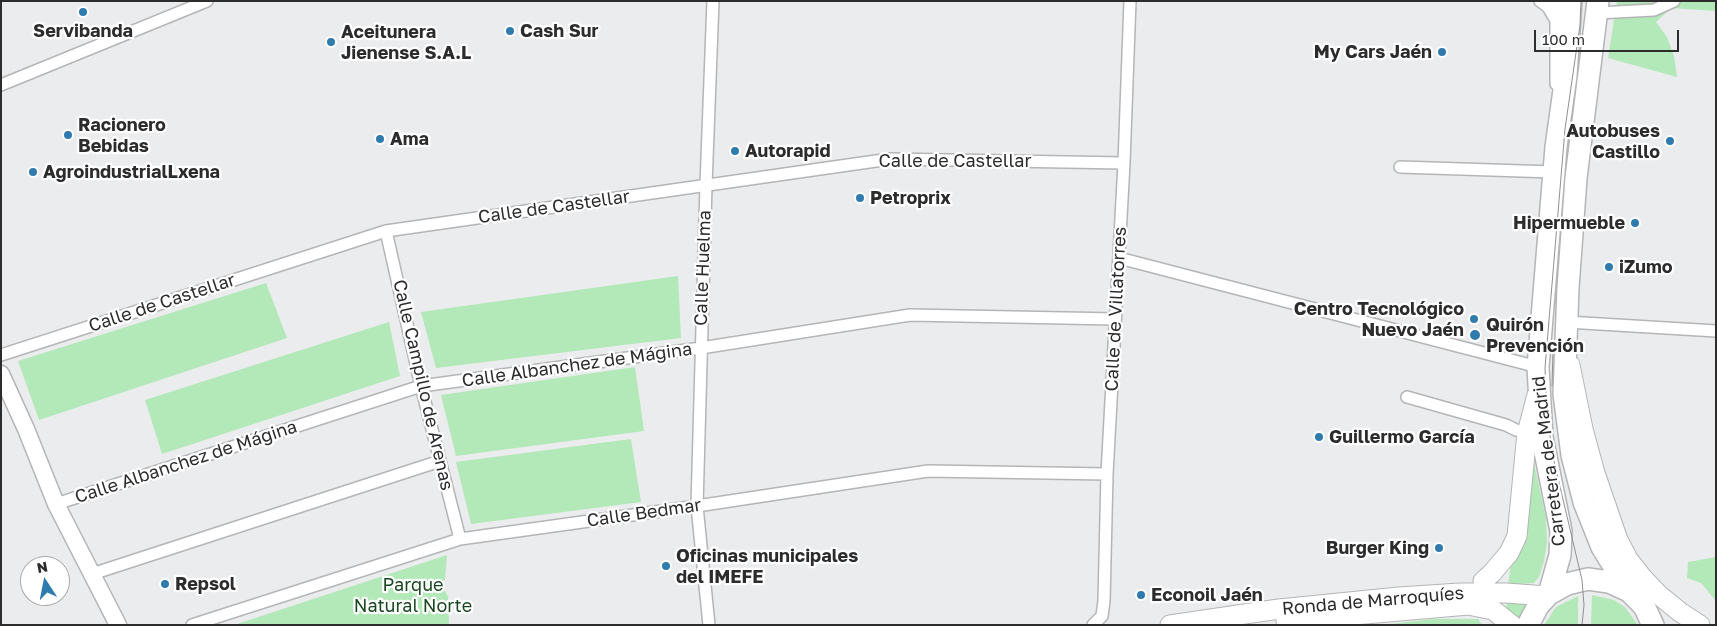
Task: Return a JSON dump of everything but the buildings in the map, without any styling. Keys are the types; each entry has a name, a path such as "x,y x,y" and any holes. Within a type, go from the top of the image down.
{"highway":[{"name":"Carretera de Madrid","path":"1548,595 1560,555 1561,531 1535,435 1536,398 1556,147 1566,76 1571,1"},
{"name":"Carretera de Madrid","path":"1598,7 1576,178 1564,394 1572,455 1581,492 1602,547 1629,591"},
{"path":"1528,625 1534,612 1548,595 1566,584 1588,579 1609,582 1629,591 1642,603 1654,621"}],"main road":[{"path":"1567,332 1583,429 1595,473 1618,540 1628,559 1642,578 1659,595 1700,625"},
{"path":"1,374 26,429 56,504 118,625"},
{"path":"1460,593 1483,581 1509,553 1517,536 1535,435"},
{"name":"Ronda de Marroquíes","path":"1170,625 1217,617 1338,602 1460,593 1548,595"},
{"name":"Ronda de Marroquíes","path":"1257,625 1346,614 1468,605 1494,610 1512,625"}],"street":[{"path":"1,85 207,1"},
{"name":"Calle Huelma","path":"709,625 697,506 713,1"},
{"name":"Calle de Villatorres","path":"1093,625 1105,620 1107,474 1124,163 1130,1"},
{"path":"1540,1 1548,6 1555,19"},
{"path":"1556,1 1556,147"},
{"path":"1598,7 1653,6 1674,1"},
{"name":"Calle de Castellar","path":"1,355 386,231 890,159 1124,163"},
{"path":"1400,167 1554,172"},
{"name":"Calle Campillo de Arenas","path":"386,231 421,386 460,539"},
{"path":"1119,258 1538,367"},
{"name":"Calle Albanchez de Mágina","path":"56,504 421,386 701,348 910,316 1115,319"},
{"path":"1567,332 1716,331"},
{"path":"1407,397 1535,435"},
{"path":"1506,425 1520,420 1527,414 1536,398"},
{"path":"92,574 440,461"},
{"name":"Calle Bedmar","path":"192,625 460,539 928,471 1107,474"}],"green space":[{"path":"1617,1 1716,1 1716,11 1671,8 1656,22 1667,37 1674,56 1677,77 1608,58"},
{"path":"678,276 681,338 436,368 421,312"},
{"path":"266,283 287,338 39,420 18,361"},
{"path":"389,322 400,376 162,454 145,400"},
{"path":"635,367 644,431 456,456 441,395"},
{"path":"631,439 641,502 471,524 456,462"},
{"path":"1530,445 1546,518 1547,543 1539,577 1534,583 1508,585 1511,564 1519,554 1525,541 1529,513"},
{"name":"Parque Natural Norte","path":"447,555 445,580 441,585 448,596 449,625 234,625"},
{"path":"1716,557 1716,601 1701,583 1687,578 1688,562"},
{"path":"1592,595 1614,600 1625,607 1638,625 1591,625"},
{"path":"1578,596 1578,625 1544,625 1556,607"},
{"path":"1507,599 1533,599 1520,625 1506,611"},
{"path":"1433,619 1478,619 1482,625 1382,625"}],"tram line":[{"path":"1581,1 1580,25 1565,129 1545,368 1547,415 1553,457 1582,580 1584,605 1582,625"},
{"path":"1552,386 1553,351"}],"place":[{"name":"Servibanda","path":"83,12"},
{"name":"Cash Sur","path":"510,31"},
{"name":"Aceitunera Jienense S.A.L","path":"331,42"},
{"name":"My Cars Jaén","path":"1442,52"},
{"name":"Racionero Bebidas","path":"68,135"},
{"name":"Ama","path":"380,139"},
{"name":"Autobuses Castillo","path":"1670,141"},
{"name":"Autorapid","path":"735,151"},
{"name":"AgroindustrialLxena","path":"33,172"},
{"name":"Petroprix","path":"860,198"},
{"name":"Hipermueble","path":"1635,223"},
{"name":"iZumo","path":"1609,267"},
{"name":"Centro Tecnológico Nuevo Jaén","path":"1474,319"},
{"name":"Quirón Prevención","path":"1475,335"},
{"name":"Guillermo García","path":"1319,437"},
{"name":"Burger King","path":"1439,548"},
{"name":"Oficinas municipales del IMEFE","path":"666,566"},
{"name":"Repsol","path":"165,584"},
{"name":"Econoil Jaén","path":"1141,595"}]}
